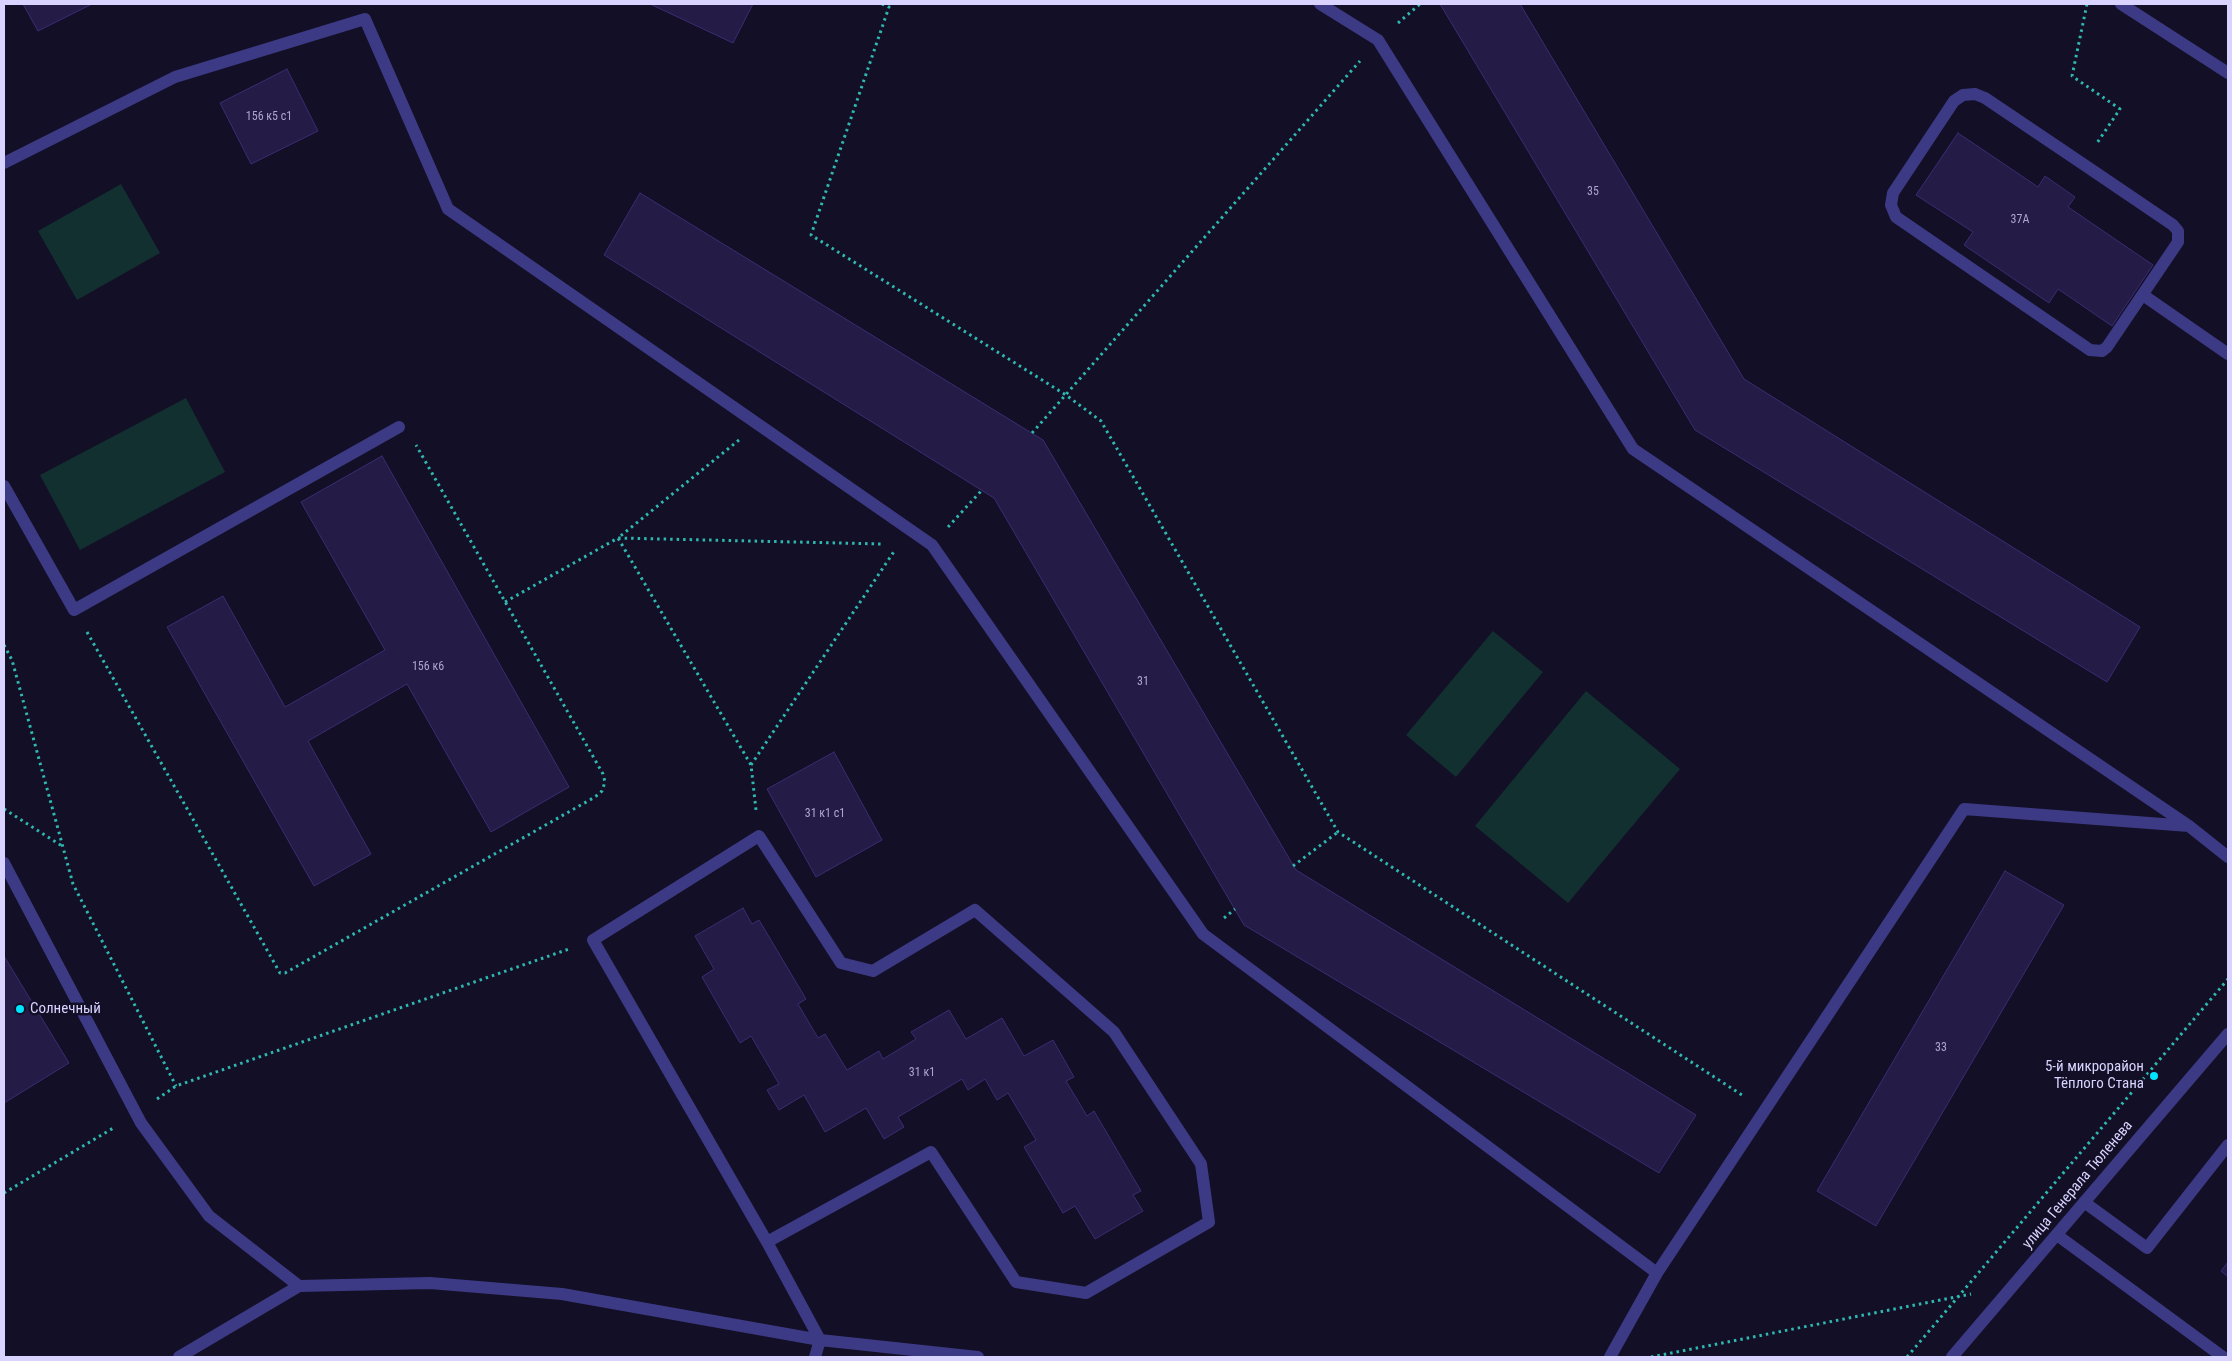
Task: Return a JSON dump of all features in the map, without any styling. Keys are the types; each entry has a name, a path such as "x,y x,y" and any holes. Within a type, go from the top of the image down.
{"street":[{"path":"1320,4 1378,40 1634,449 2189,826 2228,856"},
{"path":"2121,4 2228,73"},
{"path":"4,164 175,77 365,19 448,209 932,545 1203,934 1657,1273"},
{"path":"1975,94 1985,98 2173,225 2178,231 2178,242 2142,295 2107,348 2096,352 1896,217 1891,205 1893,193 1954,101 1963,95 1975,94"},
{"path":"2142,295 2228,354"},
{"path":"4,486 74,610 399,427"},
{"path":"1610,1357 1657,1273 1964,810 2189,826"},
{"path":"767,1242 931,1152 1016,1282 1086,1293 1209,1222 1201,1164 1114,1032 975,910 873,971 842,963 760,836 593,940 767,1242 820,1340 815,1357"},
{"path":"4,863 136,1115 209,1216 299,1286"},
{"name":"улица Генерала Тюленева","path":"1952,1357 2228,1034"},
{"path":"2084,1202 2147,1248 2228,1145"},
{"path":"2057,1235 2223,1357"},
{"path":"179,1357 299,1286 430,1284 562,1294 820,1340 978,1357"}],"path":[{"path":"882,4 888,7 811,235 1066,395 1101,421 1338,832 1765,1110"},
{"path":"1032,433 1378,40 1420,4"},
{"path":"2087,4 2072,76 2120,109 2102,136"},
{"path":"505,602 618,538 758,424"},
{"path":"74,610 278,971 283,973 602,791 605,782 603,774 410,434 406,429 399,427"},
{"path":"751,765 899,544 932,545 982,490"},
{"path":"618,538 890,544"},
{"path":"618,538 751,765 760,836"},
{"path":"4,645 12,660 73,884 176,1086"},
{"path":"4,809 62,846"},
{"path":"1293,866 1338,832"},
{"path":"4,1193 136,1115 176,1086 593,940"},
{"path":"1908,1357 2228,979"},
{"path":"1651,1357 2013,1286"}],"green space":[{"path":"121,184 160,253 77,300 38,231"},
{"path":"186,398 225,472 80,550 40,475"},
{"path":"1493,631 1543,672 1456,777 1406,735"},
{"path":"1586,691 1680,769 1568,903 1475,826"}],"building":[{"path":"23,4 92,4 38,31"},
{"path":"650,4 753,4 733,43"},
{"path":"1440,4 1520,4 1744,379 2140,627 2107,682 1695,430"},
{"path":"287,69 318,131 251,164 220,103"},
{"path":"1958,133 2038,187 2045,176 2075,197 2068,207 2153,265 2112,326 2058,289 2049,303 1964,245 1973,232 1916,195"},
{"path":"640,193 1043,440 1296,870 1696,1115 1659,1173 1244,925 994,498 604,255"},
{"path":"382,456 569,787 491,832 407,684 308,741 371,854 314,886 167,627 223,596 285,707 385,650 301,502"},
{"path":"834,752 882,840 816,877 767,789"},
{"path":"2005,871 2064,905 1876,1226 1817,1191"},
{"path":"743,908 752,924 759,920 806,999 798,1004 818,1038 825,1034 847,1070 879,1051 883,1059 916,1039 911,1032 949,1010 966,1039 1002,1018 1024,1056 1053,1040 1074,1077 1066,1081 1087,1116 1094,1111 1141,1191 1133,1195 1143,1211 1095,1239 1075,1206 1063,1213 1024,1147 1036,1140 1008,1093 997,1100 985,1079 968,1090 962,1079 898,1117 904,1127 884,1139 866,1108 825,1132 804,1095 779,1110 767,1090 779,1084 751,1036 740,1043 702,977 714,969 695,936"},
{"name":"Солнечный","path":"4,956 69,1063 4,1103"},
{"path":"2228,1262 2228,1277 2221,1271"}],"place":[{"name":"Солнечный","path":"20,1009"},
{"name":"5-й микрорайон Тёплого Стана","path":"2154,1076"}]}
